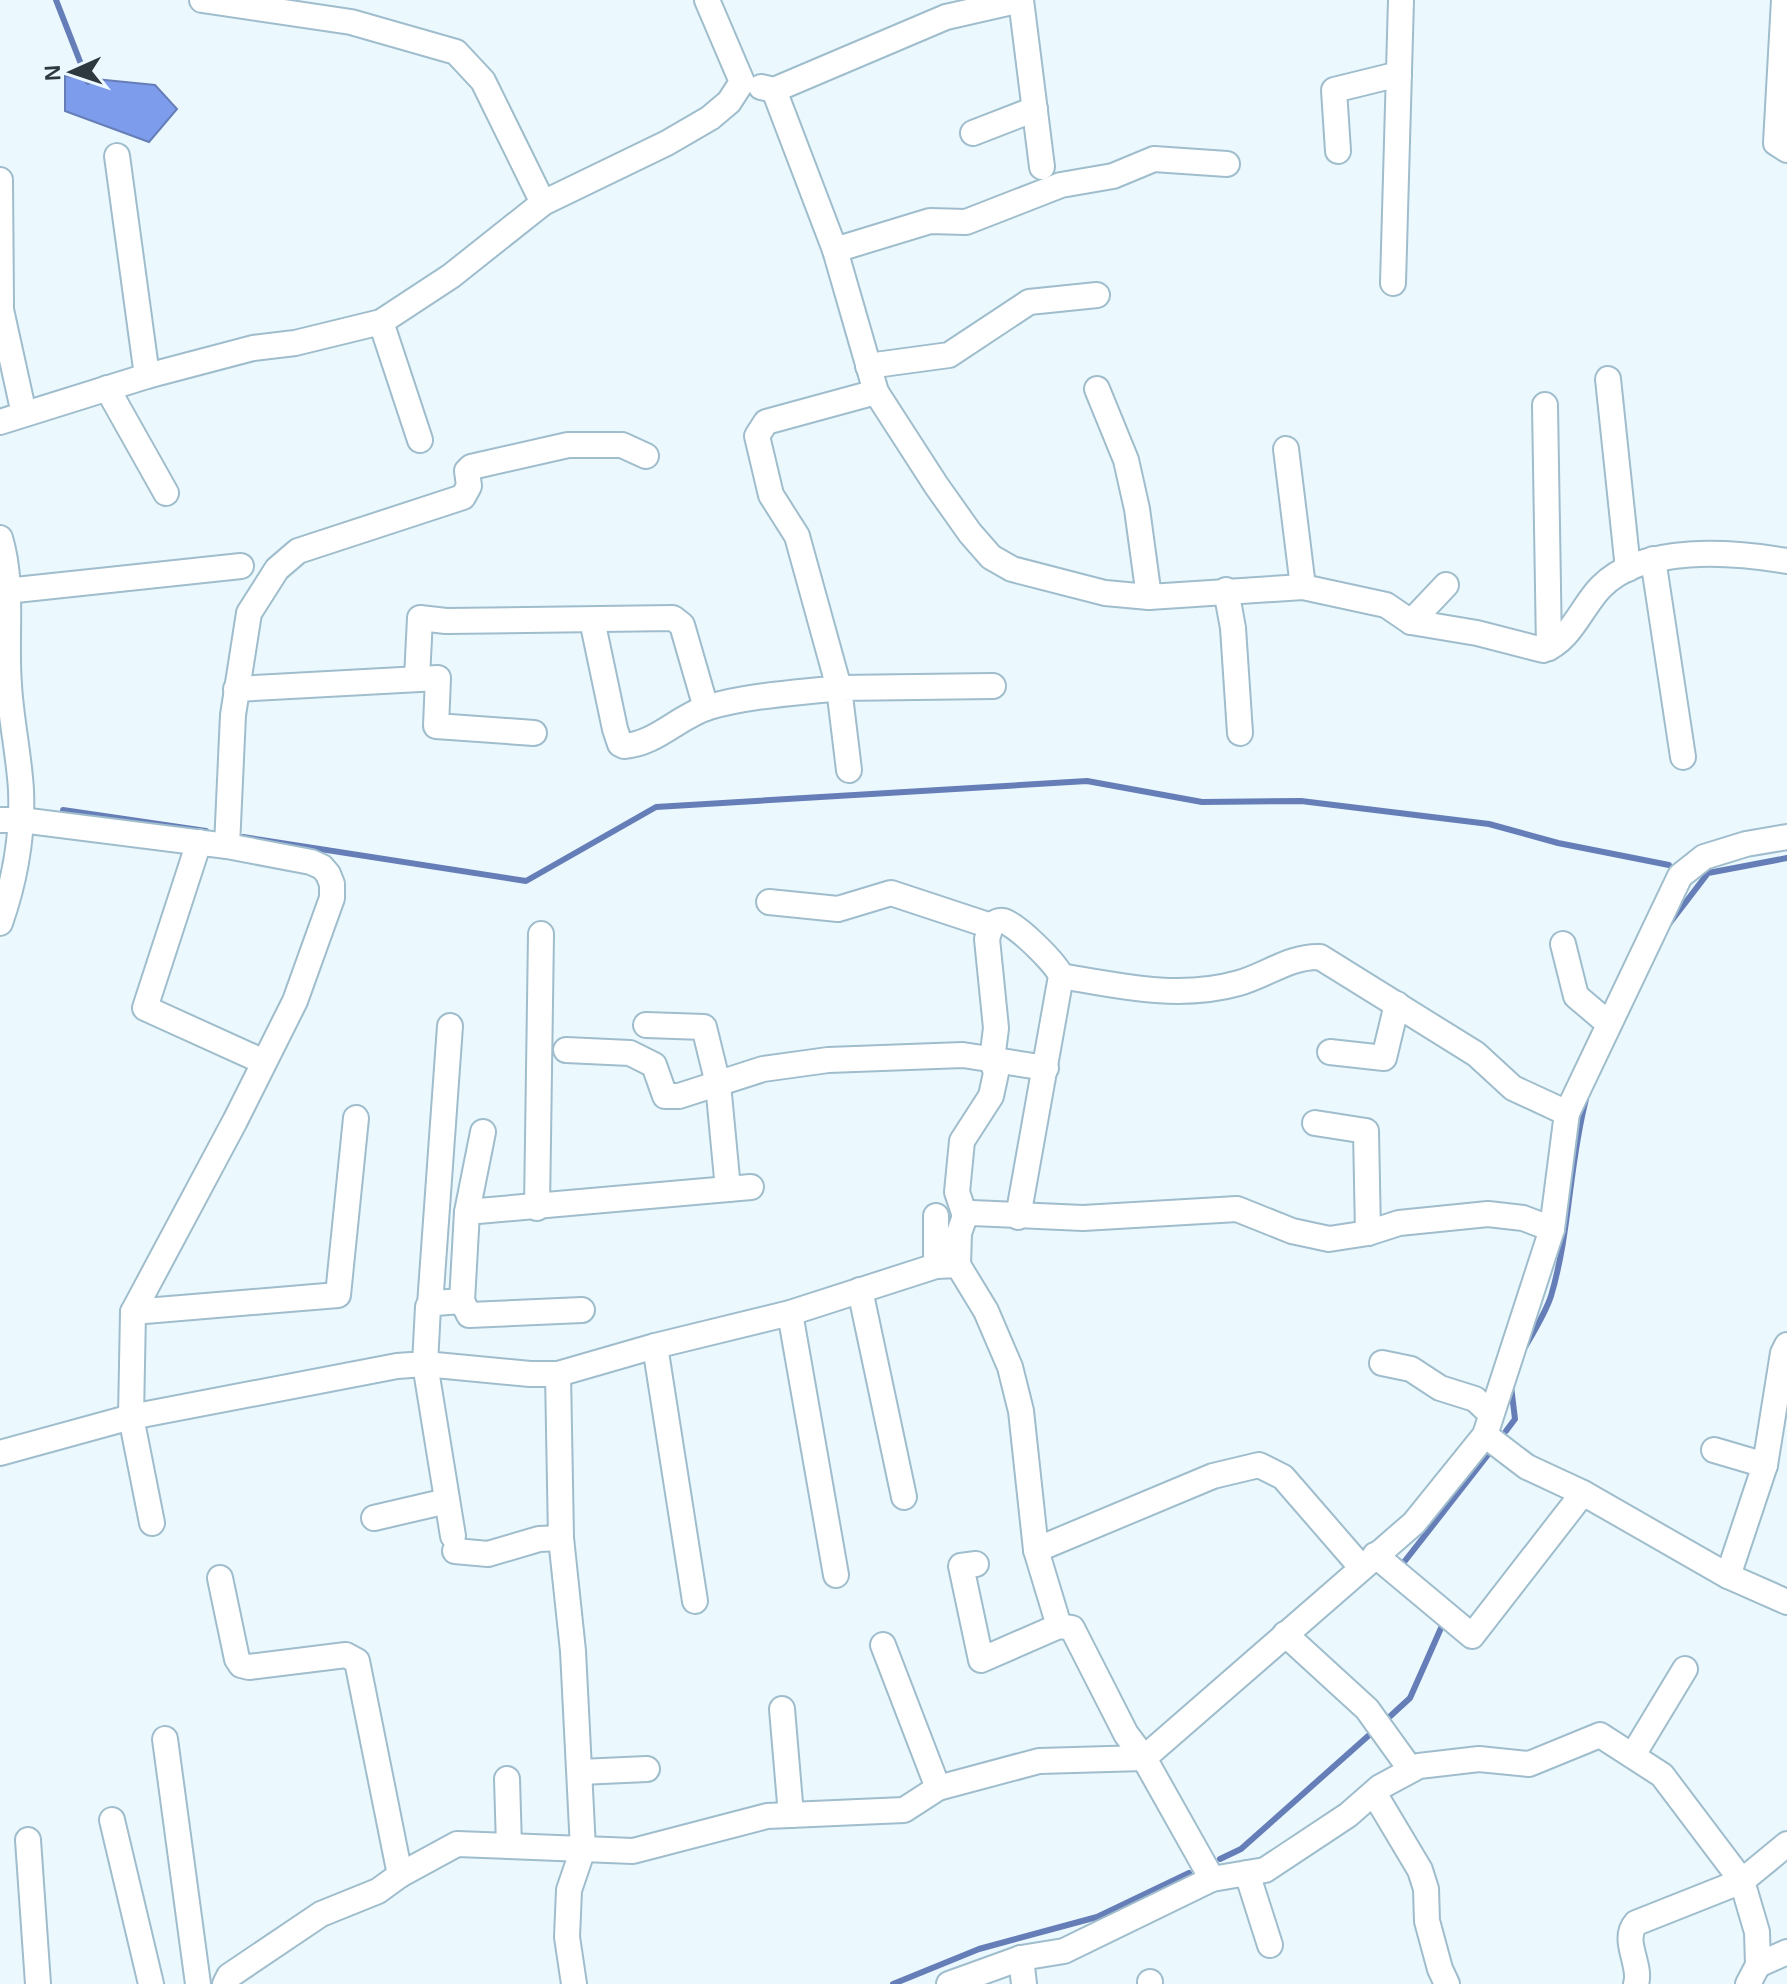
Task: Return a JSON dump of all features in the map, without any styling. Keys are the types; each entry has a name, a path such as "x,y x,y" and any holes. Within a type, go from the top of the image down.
{"street":[{"path":"202,0 351,22 456,52 483,81 543,203"},
{"path":"707,0 742,82"},
{"path":"742,82 774,90 946,17 1021,0 1042,167"},
{"path":"1393,283 1401,0"},
{"path":"1784,0 1776,143 1787,150"},
{"path":"1338,151 1334,90 1399,74"},
{"path":"0,422 147,376 253,348 295,343 381,322 451,276 543,203 667,143 710,118 729,102 742,82"},
{"path":"774,90 835,250 876,392 970,533 991,557 1012,569 1105,593 1149,597 1303,587 1386,605 1411,622 1477,633 1535,649 1549,648 1601,587 1628,569 1653,559 1727,555 1787,561"},
{"path":"973,133 1035,109"},
{"path":"117,156 147,376"},
{"path":"835,250 930,221 966,222 1061,185 1113,176 1154,159 1227,164"},
{"path":"0,180 0,305 24,414"},
{"path":"868,366 949,355 1029,302 1097,295"},
{"path":"381,322 420,440"},
{"path":"1608,379 1628,569"},
{"path":"107,388 166,493"},
{"path":"1097,389 1126,460 1137,509 1149,597"},
{"path":"849,770 839,688 797,536 771,495 757,436 766,422 876,392"},
{"path":"1545,405 1549,648"},
{"path":"227,846 236,689 249,613 277,569 298,551 463,497 469,490 467,471 471,467 568,445 622,445 646,456"},
{"path":"1286,449 1303,587"},
{"path":"0,538 9,686 21,790 10,820 17,865 0,923"},
{"path":"1653,559 1683,757"},
{"path":"4,581 241,566"},
{"path":"1411,622 1446,585"},
{"path":"1226,590 1233,628 1240,733"},
{"path":"417,678 420,618 446,621 673,618 678,620 706,708"},
{"path":"592,620 620,744 631,746 706,708 756,697 839,688 993,686"},
{"path":"236,689 438,678 436,726 534,733"},
{"path":"10,820 199,842 311,862 322,867 332,884 332,898 295,1001 133,1312 131,1417 152,1523"},
{"path":"225,1984 229,1976 321,1914 378,1891 400,1875 457,1844 633,1851 767,1816 904,1810 938,1788 1039,1761 1144,1758 1414,1523 1488,1424 1552,1229 1567,1113 1680,876 1704,857 1746,844 1787,837"},
{"path":"199,842 145,1008 264,1062"},
{"path":"769,902 838,909 891,893 991,926"},
{"path":"947,1265 965,1216 957,1192 962,1141 991,1096 996,1073 992,1060 996,1028 987,939 995,922 1005,922 1048,957 1061,976 1018,1217"},
{"path":"537,1208 541,934"},
{"path":"1563,944 1576,996 1609,1024"},
{"path":"1061,976 1154,992 1196,990 1238,983 1292,960 1320,957 1476,1054 1513,1088 1567,1113"},
{"path":"1330,1052 1384,1058 1397,1004"},
{"path":"467,1212 740,1188 704,1027 646,1025"},
{"path":"450,1026 425,1364 454,1543 488,1554 539,1539 561,1538"},
{"path":"566,1050 630,1053 654,1065 665,1096 679,1096 763,1069 828,1060 963,1055 1046,1068"},
{"path":"133,1312 338,1295 356,1118"},
{"path":"1315,1123 1366,1131 1368,1233"},
{"path":"483,1132 467,1212 462,1301 469,1315 582,1310"},
{"path":"965,1216 972,1213 1083,1218 1237,1209 1292,1231 1329,1239 1368,1233 1399,1223 1488,1214 1523,1218 1552,1229"},
{"path":"936,1216 947,1265 986,1311 1010,1367 1021,1411 1036,1550 1059,1626"},
{"path":"0,1453 131,1417 397,1366 425,1364 558,1374 655,1346 790,1313 947,1265"},
{"path":"860,1290 904,1497"},
{"path":"430,1305 462,1301"},
{"path":"790,1313 836,1575"},
{"path":"1728,1576 1765,1465 1783,1353 1787,1345"},
{"path":"655,1346 695,1601"},
{"path":"1382,1363 1411,1369 1440,1388 1475,1399 1488,1424 1527,1467 1583,1493 1728,1576 1787,1602"},
{"path":"558,1374 561,1538 573,1651 583,1849 569,1890 567,1937 574,1984"},
{"path":"1714,1450 1765,1465"},
{"path":"1036,1550 1213,1476 1259,1465 1283,1477 1368,1561 1472,1636 1583,1493"},
{"path":"374,1518 447,1501"},
{"path":"976,1564 961,1566 981,1660 1059,1626 1072,1628 1126,1734 1144,1758 1212,1879"},
{"path":"220,1578 237,1659 241,1665 249,1667 346,1655 357,1661 400,1875"},
{"path":"1285,1634 1367,1709 1411,1770"},
{"path":"883,1645 938,1788"},
{"path":"1633,1755 1685,1669"},
{"path":"782,1709 791,1815"},
{"path":"949,1984 1021,1958 1064,1951 1212,1879 1265,1870 1348,1815 1374,1793 1419,1766 1479,1759 1529,1764 1600,1735 1662,1775 1742,1881 1757,1932 1753,1974"},
{"path":"165,1739 198,1984"},
{"path":"580,1772 647,1769"},
{"path":"507,1779 509,1846"},
{"path":"1374,1793 1420,1870 1426,1889 1427,1921 1447,1984"},
{"path":"112,1820 151,1984"},
{"path":"28,1840 38,1984"},
{"path":"1636,1984 1631,1929 1636,1923 1742,1881 1787,1844"},
{"path":"1247,1873 1270,1945"},
{"path":"1753,1974 1787,1952"},
{"path":"1021,1958 1024,1984"}],"water":[{"path":"65,76 155,85 177,109 149,142 65,111"}],"waterway":[{"path":"56,0 88,82"},
{"path":"243,837 526,881 656,807 1087,781 1202,802 1301,801 1489,824 1558,843 1669,865"},
{"path":"63,810 206,831"},
{"path":"1669,924 1708,873 1787,858"},
{"path":"1525,1347 1549,1303 1557,1272 1586,1099"},
{"path":"1506,1431 1515,1419 1511,1386"},
{"path":"1404,1568 1401,1566 1487,1456"},
{"path":"1385,1721 1410,1698 1445,1619"},
{"path":"1220,1859 1241,1849 1376,1729"},
{"path":"893,1984 979,1949 1097,1917 1189,1873"}]}
